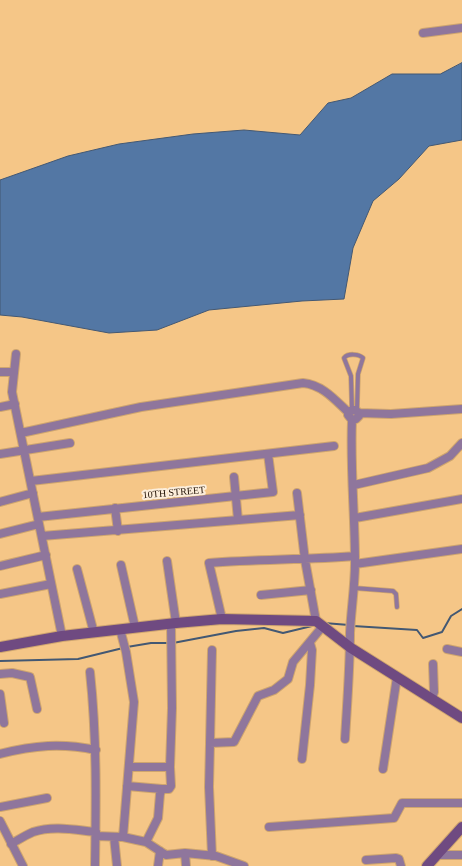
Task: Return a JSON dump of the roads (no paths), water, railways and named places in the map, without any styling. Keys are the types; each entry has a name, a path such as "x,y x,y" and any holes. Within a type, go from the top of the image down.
{"street":[{"path":"423,33 462,28"},
{"path":"16,354 12,392 62,636"},
{"path":"0,372 14,372"},
{"path":"21,433 141,408 303,383 315,385 354,413 391,414 462,410"},
{"path":"0,408 15,404"},
{"path":"344,739 351,648 350,632 355,564 354,485 351,445 354,413"},
{"path":"0,454 70,443"},
{"path":"354,485 428,468 450,456 462,443"},
{"path":"31,481 334,446"},
{"name":"10TH STREET","path":"0,534 38,520 115,508 237,497 273,492 268,454"},
{"path":"234,476 238,520"},
{"path":"0,502 33,493"},
{"path":"297,493 310,590 320,623 351,648 462,718"},
{"path":"355,518 462,499"},
{"path":"115,508 118,531"},
{"path":"42,536 300,515"},
{"path":"355,564 462,550"},
{"path":"0,566 46,555"},
{"path":"222,619 209,563 255,559 305,560 355,556"},
{"path":"127,786 169,789 172,786 170,767 171,638 174,623 167,561"},
{"path":"121,565 135,627"},
{"path":"77,570 94,632"},
{"path":"0,594 51,584"},
{"path":"261,595 310,590"},
{"path":"0,647 62,636 135,627 222,619 320,623"},
{"path":"210,743 234,742 258,696 274,690 288,680 293,662 310,643 320,623"},
{"path":"117,866 118,837 127,786 134,702 126,652 120,629"},
{"path":"302,759 310,685 312,650 310,643"},
{"path":"447,649 462,652"},
{"path":"212,650 209,786 214,856 217,866"},
{"path":"432,699 434,692 433,664"},
{"path":"90,672 96,750 97,792 95,866"},
{"path":"0,674 20,674 30,677 37,709"},
{"path":"383,769 397,677"},
{"path":"0,694 4,723"},
{"path":"0,754 48,745 72,745 96,750"},
{"path":"129,767 170,767"},
{"path":"146,842 158,818 160,794 162,789"},
{"path":"0,807 47,798"},
{"path":"269,827 394,818 402,803 462,803"},
{"path":"0,821 23,866"},
{"path":"432,862 462,827"},
{"path":"11,844 33,832 46,829 66,829 146,842 166,855 185,853 214,856 244,866"},
{"path":"158,866 160,851"},
{"path":"185,853 186,866"},
{"path":"432,862 462,855"},
{"path":"366,860 396,858 399,859 402,866"}],"lane":[{"path":"349,355 360,356 363,358 358,374 354,413 351,376 344,362 344,358 349,355"},
{"path":"353,588 393,591 396,594 397,607"}],"water":[{"path":"462,63 462,140 429,146 399,179 373,201 353,248 344,299 302,301 209,310 157,330 109,333 22,317 0,315 0,180 68,156 119,144 193,134 244,130 300,135 328,103 351,98 392,74 440,74"}],"waterway":[{"path":"353,626 417,630 423,638 442,632 451,616 462,609"},
{"path":"324,623 349,625"},
{"path":"173,643 236,631 264,628 283,633 316,625"},
{"path":"127,647 151,643 169,643"},
{"path":"0,661 78,659 123,648"}]}
